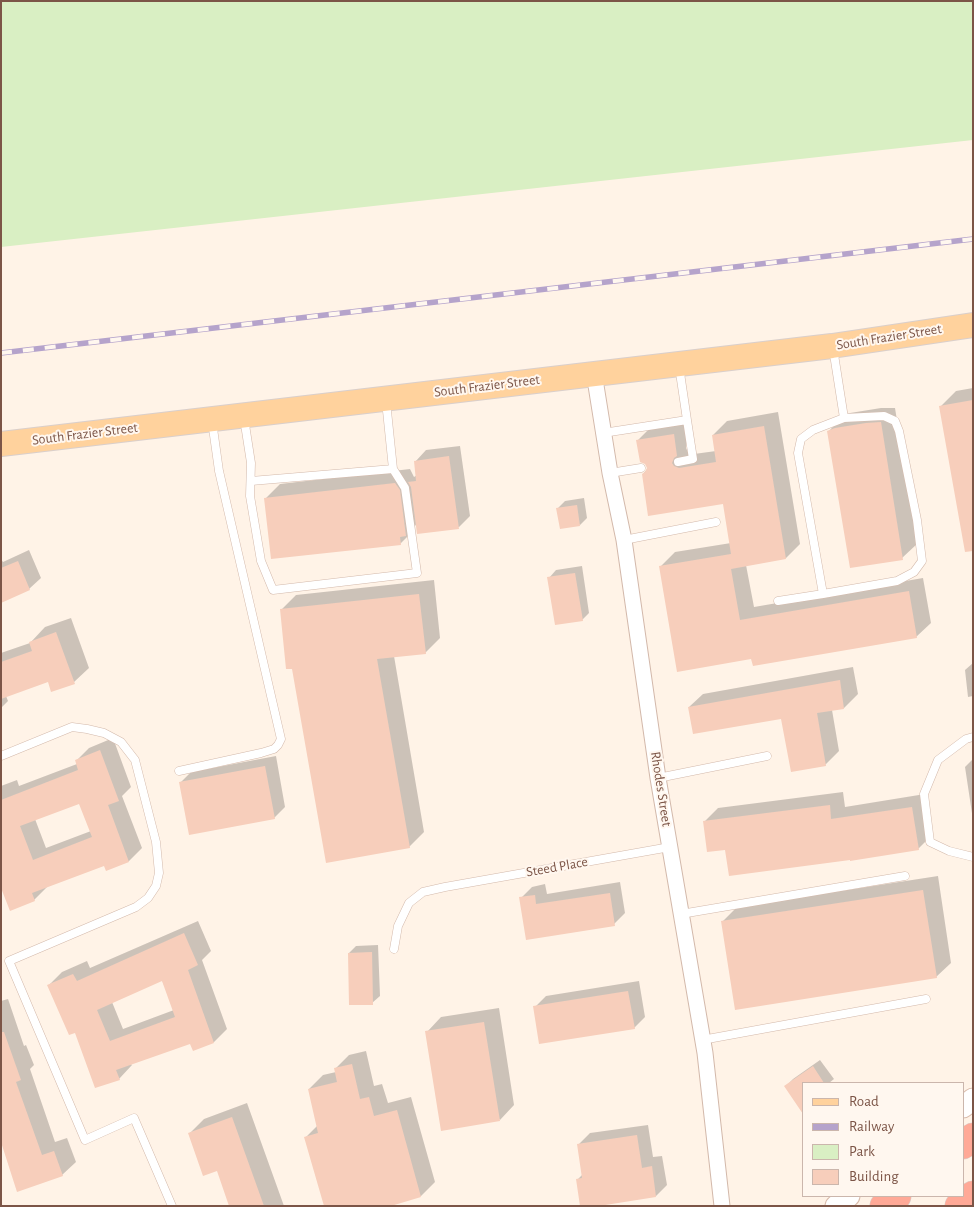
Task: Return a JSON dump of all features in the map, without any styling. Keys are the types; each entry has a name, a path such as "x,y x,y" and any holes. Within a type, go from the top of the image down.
{"highway":[{"path":"959,1206 973,1195"},
{"path":"884,1206 896,1197"}],"main road":[{"name":"South Frazier Street","path":"1,444 832,346 973,325"},
{"path":"836,1206 848,1197"}],"street":[{"name":"Rhodes Street","path":"594,374 610,473 624,540 658,778 702,1040 722,1206"}],"lane":[{"path":"832,346 844,418"},
{"path":"678,462 693,460 679,364"},
{"path":"244,415 251,463 250,496 261,561 273,590 417,573 406,488 394,469 386,399"},
{"path":"778,601 823,594 897,581 914,572 922,560 917,520 899,431 896,421 884,416 844,418 812,430 801,439 798,453 823,594"},
{"path":"179,772 274,749 281,739 219,471 212,419"},
{"path":"603,433 687,420"},
{"path":"610,473 641,468"},
{"path":"251,481 394,469"},
{"path":"624,540 716,522"},
{"path":"1,756 72,727 104,733 121,742 136,760 156,842 159,873 156,886 148,898 136,907 9,961 85,1140 134,1118 172,1206"},
{"path":"973,737 966,739 938,760 924,794 930,842 949,851 973,857"},
{"path":"658,778 767,756"},
{"name":"Steed Place","path":"394,949 398,926 409,903 423,892 670,848"},
{"path":"681,914 905,876"},
{"path":"702,1040 926,999"}],"green space":[{"path":"1,1 973,1 973,140 1,247"}],"building":[{"path":"973,400 973,551 965,552 939,406"},
{"path":"881,422 903,560 850,568 827,431 835,428"},
{"path":"764,426 786,559 731,569 740,620 909,591 917,638 753,666 751,659 677,672 659,566 731,554 723,504 648,516 642,474 647,468 645,464 640,462 636,440 674,434 677,456 672,463 679,468 716,462 712,435"},
{"path":"449,456 459,529 417,534 411,487 408,482 416,481 414,461"},
{"path":"395,483 400,490 406,536 400,537 401,545 271,559 264,498"},
{"path":"577,505 580,526 560,529 556,508"},
{"path":"18,561 30,590 1,603 1,568"},
{"path":"575,573 583,621 555,625 547,577"},
{"path":"419,594 426,654 377,659 410,848 326,863 292,669 286,669 280,609"},
{"path":"56,632 75,684 51,692 48,682 1,699 1,662 32,651 29,642"},
{"path":"840,680 844,709 817,713 826,766 791,772 781,719 693,734 688,707"},
{"path":"100,750 119,801 108,805 129,862 106,871 104,866 32,893 35,901 10,911 1,888 1,800 78,770 75,760","holes":["79,804 92,837 33,860 20,826"]},
{"path":"265,766 275,819 189,835 179,782"},
{"path":"830,805 831,819 912,807 919,850 850,861 729,876 725,850 707,852 703,821"},
{"path":"923,890 937,978 735,1010 721,921"},
{"path":"610,893 615,926 526,940 519,897 535,895 536,904"},
{"path":"184,933 198,965 188,970 214,1043 193,1051 190,1044 116,1070 120,1080 95,1088 75,1033 69,1035 47,985 73,974 77,981","holes":["162,981 175,1017 110,1041 97,1010"]},
{"path":"372,952 373,1005 349,1005 348,953"},
{"path":"628,991 635,1029 539,1044 533,1006"},
{"path":"484,1022 500,1121 441,1131 425,1031"},
{"path":"1,1032 4,1032 21,1080 16,1082 42,1155 54,1151 63,1176 17,1192 1,1142"},
{"path":"352,1064 360,1099 369,1097 374,1116 397,1110 421,1197 391,1206 324,1206 304,1137 318,1133 308,1089 337,1082 334,1068"},
{"path":"813,1066 823,1082 802,1082 802,1113 784,1086"},
{"path":"232,1117 264,1206 229,1206 217,1171 203,1176 188,1133"},
{"path":"637,1135 642,1168 652,1166 656,1197 599,1206 580,1206 576,1179 582,1178 577,1144"}],"railway":[{"path":"1,353 973,239"}]}
